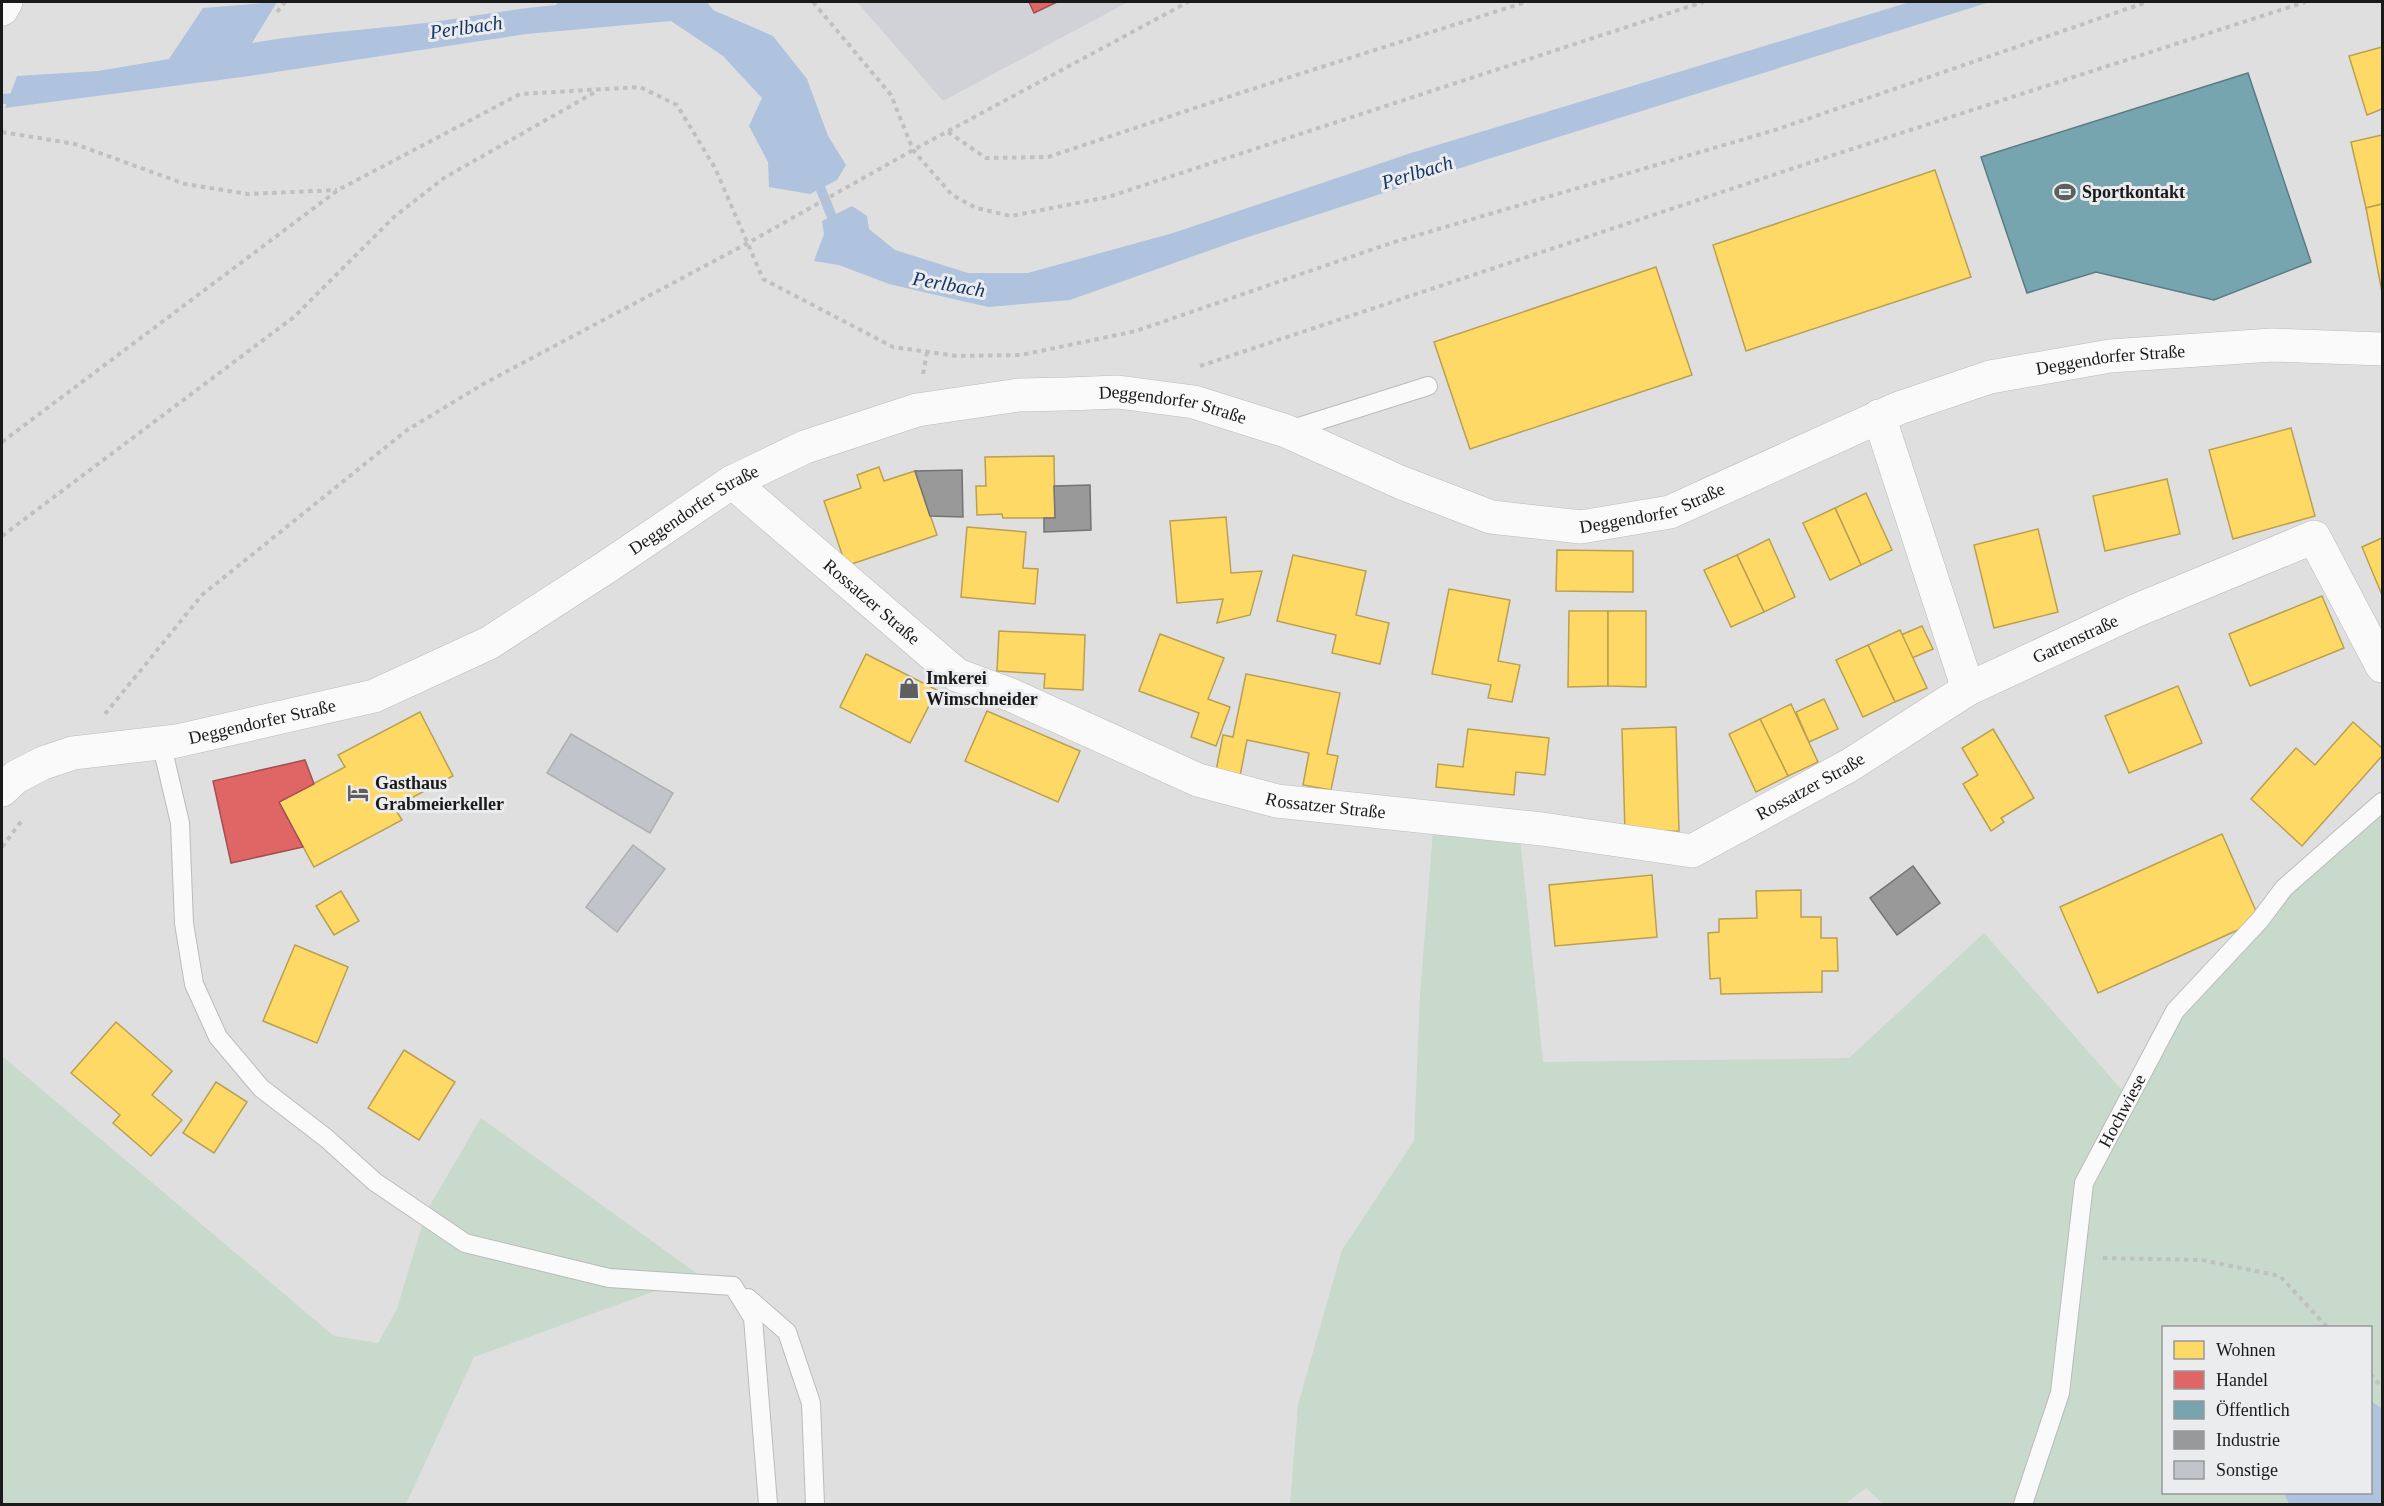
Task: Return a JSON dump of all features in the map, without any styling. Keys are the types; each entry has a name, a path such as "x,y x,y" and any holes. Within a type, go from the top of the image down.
{"street":[{"path":"2,9 6,2"},
{"name":"Deggendorfer Straße","path":"2,790 16,777 42,763 73,753 177,741 374,696 489,642 608,566 732,482 806,447 914,410 1019,395 1118,393 1183,401 1286,431 1402,483 1491,517 1581,527 1670,513 1879,416 1990,377 2110,356 2272,345 2382,349"},
{"path":"1879,416 1968,690"},
{"name":"Rossatzer Straße","path":"732,482 957,675 1011,695 1198,780 1277,801 1542,829 1692,850 1850,765 1968,690"},
{"name":"Gartenstraße","path":"1968,690 2135,611 2314,537 2382,666"}],"lane":[{"path":"1286,431 1428,386"},
{"path":"161,742 180,823 184,923 194,984 218,1037 261,1088 326,1138 375,1182 465,1243 609,1278 733,1286 787,1332 811,1402 815,1504"},
{"name":"Hochwiese","path":"2023,1504 2060,1393 2084,1183 2175,1011 2260,920 2284,888 2382,802"},
{"path":"733,1286 753,1317 768,1504"}],"path":[{"path":"277,12 285,2"},
{"path":"813,2 891,95 913,150 952,195 976,208 1011,216 1108,197 1703,2"},
{"path":"73,753 202,595 407,430 485,383 748,243 913,150 1188,2"},
{"path":"948,132 986,158 1048,157 1526,2"},
{"path":"2,442 338,190 520,94 640,87 677,105 715,168 763,279 893,347 957,356 1021,355 1136,331 1391,243 1774,130 2147,2"},
{"path":"1196,367 2305,2"},
{"path":"2,536 294,317 394,217 444,178 600,89"},
{"path":"2,132 75,144 185,184 248,194 338,190"},
{"path":"921,385 927,352"},
{"path":"2075,1258 2202,1260 2280,1276 2326,1326"}],"shaded area":[{"path":"857,2 1128,2 943,101"}],"green space":[{"path":"2382,801 2382,1504 1883,1504 1866,1488 1845,1504 1290,1504 1298,1405 1342,1250 1414,1141 1420,996 1434,818 1519,827 1543,1062 1849,1058 1984,933 2128,1097 2174,1015 2280,890"},
{"path":"2,1056 334,1336 378,1343 397,1309 426,1212 481,1118 699,1275 474,1357 406,1504 2,1504"}],"water":[{"path":"277,2 252,43 425,23 556,5 558,2 707,2 713,10 773,36 807,79 828,136 846,165 837,180 810,194 769,187 768,162 749,126 762,98 723,56 671,21 526,34 242,77 5,108 17,76 98,71 169,59 203,8"},
{"path":"1910,2 1990,2 1485,160 1236,241 1070,300 988,307 889,284 839,265 814,261 824,234 822,221 852,206 867,216 869,229 895,250 968,273 1028,273 1173,233 1411,153"},
{"path":"2372,1402 2382,1409 2382,1504 2289,1504 2284,1494 2372,1494"}],"building: Wohnen":[{"path":"2382,47 2382,109 2367,115 2349,56"},
{"path":"2382,135 2382,204 2366,208 2351,142"},
{"path":"1935,170 1971,277 1746,351 1713,245"},
{"path":"2382,204 2382,292 2366,208"},
{"path":"1656,267 1692,375 1470,449 1434,342"},
{"path":"2291,428 2315,516 2233,539 2209,450"},
{"path":"1054,456 1055,518 1003,518 1002,514 977,515 976,486 986,486 985,457"},
{"path":"879,467 884,481 915,471 937,535 846,566 824,501 861,488 857,475"},
{"path":"2167,479 2180,534 2105,551 2093,496"},
{"path":"1866,493 1892,550 1861,565 1835,508"},
{"path":"1835,508 1861,565 1830,580 1803,523"},
{"path":"1226,517 1231,573 1262,571 1250,615 1217,623 1223,599 1177,603 1170,521"},
{"path":"967,527 1026,532 1023,568 1038,569 1035,604 961,597"},
{"path":"2038,529 2058,612 1994,628 1974,545"},
{"path":"2382,538 2382,595 2362,547"},
{"path":"1769,539 1795,597 1764,612 1737,555"},
{"path":"1557,550 1633,551 1633,592 1556,591"},
{"path":"1293,555 1366,571 1356,615 1389,623 1380,664 1332,653 1336,635 1277,621"},
{"path":"1737,555 1764,612 1731,627 1704,570"},
{"path":"1449,589 1510,600 1498,661 1520,665 1512,702 1488,698 1491,685 1432,674"},
{"path":"2322,596 2344,648 2250,686 2229,634"},
{"path":"1569,611 1608,611 1608,686 1568,687"},
{"path":"1608,611 1646,611 1646,687 1608,686"},
{"path":"1922,626 1933,649 1912,658 1901,635"},
{"path":"1900,630 1927,688 1895,702 1868,645"},
{"path":"999,631 1085,635 1083,690 1044,688 1045,674 997,671"},
{"path":"1160,634 1224,658 1208,699 1230,707 1216,746 1191,737 1199,713 1139,691"},
{"path":"1868,645 1895,702 1863,717 1836,660"},
{"path":"866,654 937,690 910,743 840,707"},
{"path":"1246,674 1340,693 1327,754 1338,756 1331,790 1303,785 1309,753 1247,740 1240,776 1216,771 1223,735 1233,737"},
{"path":"2178,686 2202,743 2129,773 2105,716"},
{"path":"1824,699 1838,729 1809,742 1796,712"},
{"path":"1791,704 1818,762 1788,776 1760,719"},
{"path":"987,711 1080,751 1058,802 965,761"},
{"name":"Gasthaus Grabmeierkeller","path":"420,712 453,776 394,807 402,820 314,867 279,802 345,767 338,755"},
{"path":"1760,719 1788,776 1756,792 1729,734"},
{"path":"2353,722 2382,748 2382,756 2302,846 2251,799 2296,748 2315,765"},
{"path":"1676,727 1679,831 1625,832 1622,729"},
{"path":"1468,729 1549,738 1545,775 1516,772 1514,795 1436,787 1438,764 1463,767"},
{"path":"1993,729 2034,798 2001,818 2004,822 1991,831 1963,784 1978,775 1962,748"},
{"path":"2222,834 2260,920 2098,993 2060,907"},
{"path":"1652,875 1657,937 1555,946 1549,885"},
{"path":"1801,890 1801,917 1821,917 1821,938 1837,938 1838,971 1822,971 1822,992 1721,994 1720,978 1710,979 1708,933 1719,932 1719,919 1757,918 1756,891"},
{"path":"341,891 359,921 334,935 316,906"},
{"path":"295,945 348,967 317,1043 263,1021"},
{"path":"116,1022 172,1071 152,1095 182,1120 151,1156 113,1123 120,1115 71,1073"},
{"path":"404,1050 455,1082 419,1140 368,1108"},
{"path":"216,1082 247,1102 214,1153 183,1133"}],"building: Handel":[{"path":"1029,2 1057,2 1034,13"},
{"path":"305,760 314,784 279,802 303,847 231,863 213,781"}],"building: Öffentlich":[{"path":"2248,73 2311,262 2214,300 2096,272 2027,293 1981,157"}],"building: Industrie":[{"path":"962,470 963,517 930,516 915,471"},
{"path":"1090,485 1091,530 1044,532 1044,518 1055,518 1054,486"},
{"path":"1913,866 1940,903 1897,935 1870,898"}],"building: Sonstige":[{"path":"571,734 673,793 650,833 547,773"},
{"path":"633,845 665,869 617,932 586,907"}],"waterway":[{"name":"Perlbach","path":"2,99 20,98"},
{"name":"Perlbach","path":"816,177 832,217 841,227"}],"place":[{"name":"Sportkontakt","path":"2065,192"},
{"name":"Imkerei Wimschneider","path":"909,688"},
{"name":"Gasthaus Grabmeierkeller","path":"358,793"}]}
